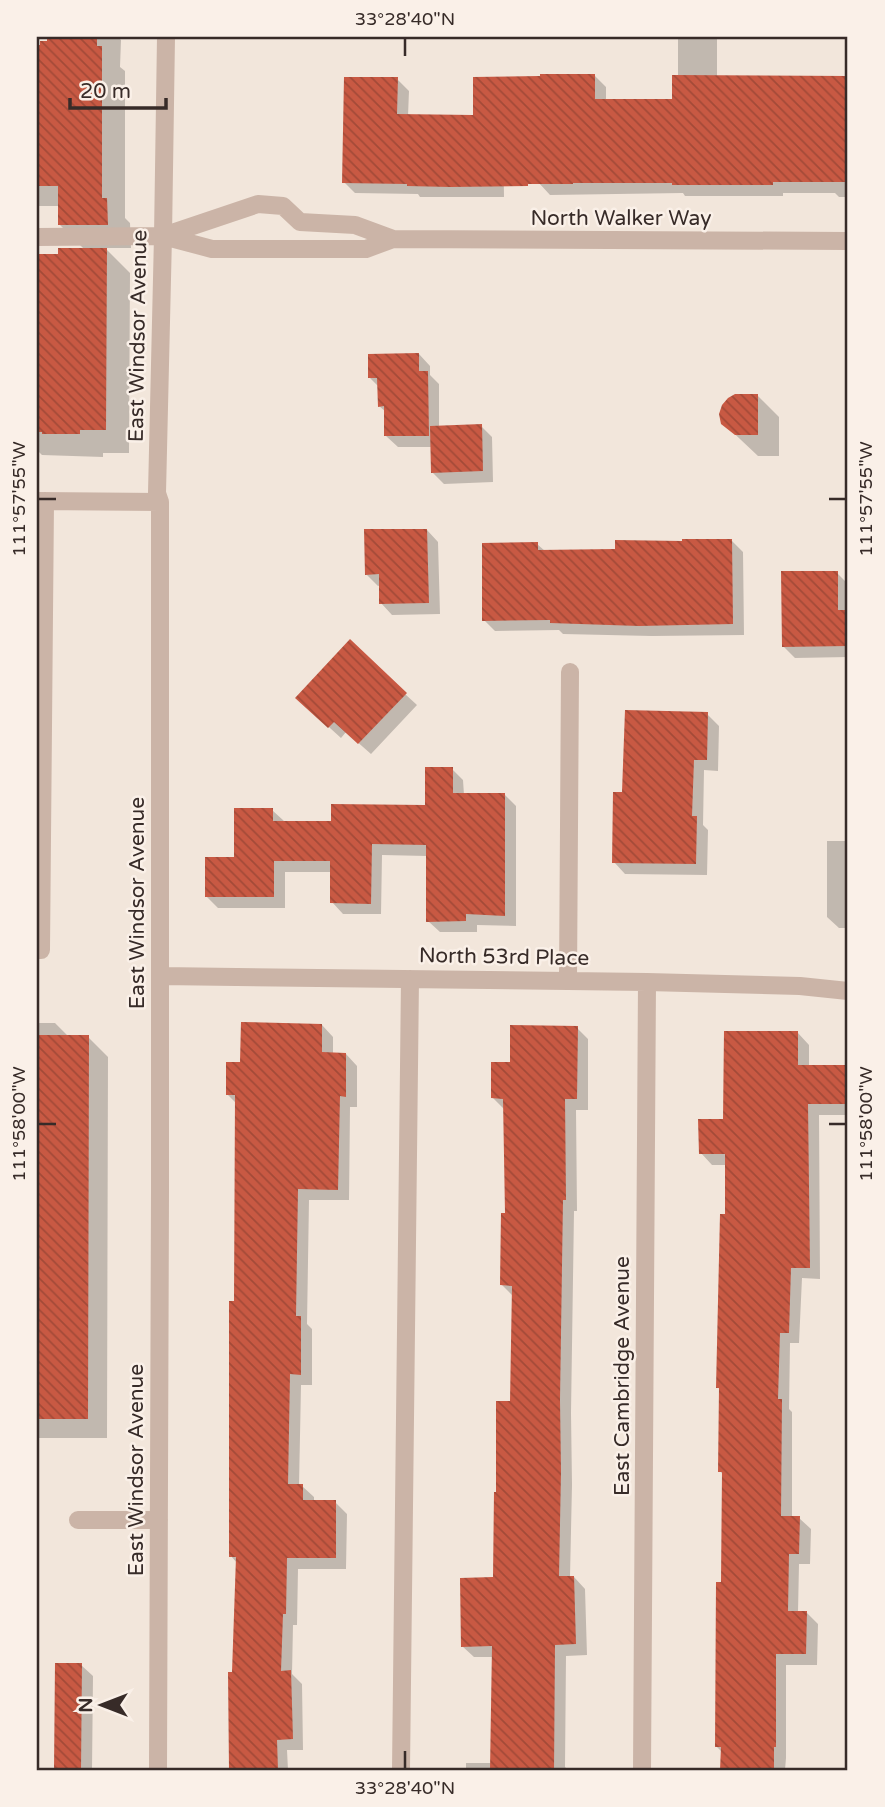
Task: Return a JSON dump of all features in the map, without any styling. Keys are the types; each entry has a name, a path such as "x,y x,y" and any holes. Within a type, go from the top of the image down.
{"street":[{"name":"East Windsor Avenue","path":"158,1770 160,502 157,493 166,37"},
{"name":"North Walker Way","path":"163,236 258,204 283,206 300,222 355,225 393,239 848,242"},
{"path":"300,222 300,248"},
{"name":"North Walker Way","path":"163,236 212,249 366,249 393,239"},
{"path":"37,237 163,236"},
{"path":"37,950 41,950 41,501 160,502"},
{"path":"568,981 570,673"},
{"name":"North 53rd Place","path":"160,976 647,982 800,986 848,991"},
{"path":"401,1770 410,979"},
{"name":"East Cambridge Avenue","path":"642,1770 647,982"},
{"path":"78,1520 159,1520"}],"building":[{"path":"47,37 97,37 97,46 102,46 102,198 107,198 108,225 58,225 58,186 39,186 37,183 37,45 40,45 40,41 47,41"},
{"path":"595,74 595,99 672,99 672,75 848,76 848,182 773,182 773,185 573,183 450,187 342,183 344,77 398,77 397,114 473,115 473,77"},
{"path":"58,248 107,248 106,430 80,430 80,434 37,432 37,254 58,254"},
{"path":"419,353 419,371 428,371 429,436 384,436 384,406 378,407 377,378 368,378 368,354"},
{"path":"735,394 758,394 758,435 735,435 721,424 719,414 722,405"},
{"path":"482,424 483,471 431,473 430,426"},
{"path":"364,529 427,529 429,603 379,604 379,574 365,575"},
{"path":"732,539 733,624 639,626 550,623 550,620 482,621 482,543 538,542 538,550 615,549 615,540"},
{"path":"781,571 838,571 838,610 848,610 848,646 782,647"},
{"path":"350,639 407,693 358,744 334,722 328,728 295,698"},
{"path":"625,710 708,712 707,760 694,760 692,816 697,816 696,864 612,863 613,792 622,792"},
{"path":"425,767 453,767 453,793 505,793 505,916 466,914 466,921 426,922 426,845 372,844 371,904 330,903 330,861 274,861 274,897 205,897 205,857 234,857 234,808 273,808 273,821 331,821 331,804 425,805"},
{"path":"241,1022 322,1024 322,1052 346,1053 346,1097 340,1096 338,1190 298,1189 296,1316 301,1316 301,1375 290,1374 288,1484 303,1484 303,1500 336,1500 336,1558 287,1558 281,1671 291,1670 293,1739 277,1740 278,1770 229,1770 228,1672 232,1672 236,1557 229,1557 229,1301 234,1301 235,1095 226,1095 226,1062 240,1062"},
{"path":"510,1025 578,1026 577,1099 565,1099 566,1200 563,1200 559,1576 574,1576 576,1644 555,1645 554,1770 490,1770 492,1646 461,1647 460,1578 493,1577 496,1401 510,1401 512,1286 500,1285 501,1213 505,1213 503,1099 491,1098 491,1062 510,1062"},
{"path":"724,1031 798,1031 798,1065 848,1065 848,1104 808,1104 810,1268 791,1268 789,1333 780,1333 778,1399 782,1399 781,1516 800,1516 799,1554 789,1554 788,1611 807,1611 806,1654 776,1654 774,1770 720,1770 721,1747 715,1747 716,1582 721,1582 722,1472 718,1472 719,1388 716,1388 720,1214 725,1214 725,1154 699,1154 698,1119 723,1119"},
{"path":"37,1035 89,1035 88,1419 37,1419"},
{"path":"55,1663 82,1663 81,1770 54,1770"}]}
